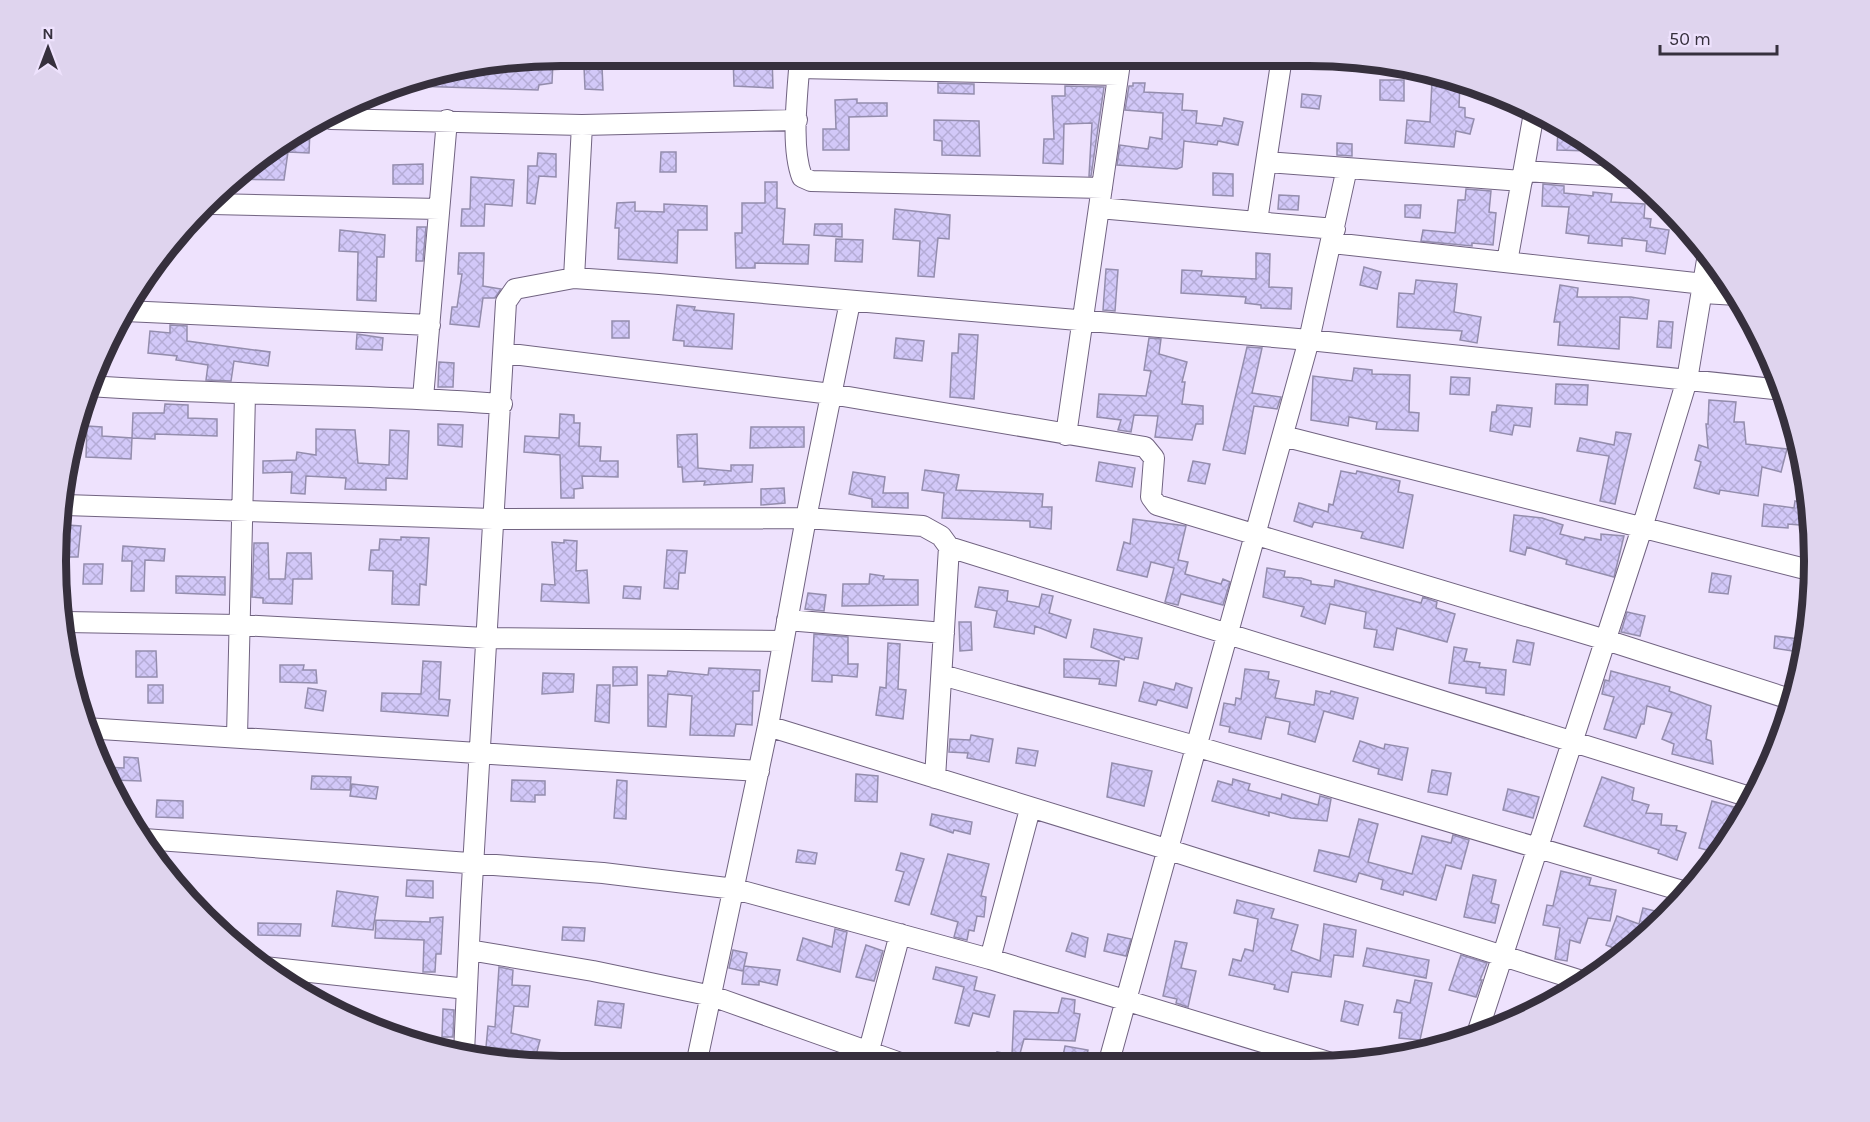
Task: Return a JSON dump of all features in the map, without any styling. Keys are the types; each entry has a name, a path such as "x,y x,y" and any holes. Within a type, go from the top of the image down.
{"street":[{"path":"800,66 797,120 798,168 802,177 811,181 1102,188"},
{"path":"1066,435 1120,66"},
{"path":"1257,221 1281,66"},
{"path":"340,118 582,125 797,120"},
{"path":"423,398 447,120"},
{"path":"1507,261 1533,120"},
{"path":"574,278 582,125"},
{"path":"1266,162 1523,176 1622,178"},
{"path":"1110,1056 1309,340 1334,236 1347,168"},
{"path":"218,204 439,209"},
{"path":"1099,208 1257,221 1334,236 1725,292"},
{"path":"1480,1025 1642,528 1687,380 1707,266"},
{"path":"464,1046 493,519 509,294 525,286 574,278 1309,340 1773,389"},
{"path":"698,1056 759,771 806,518 850,302"},
{"path":"133,311 429,325"},
{"path":"504,353 831,394 1145,447 1154,458 1152,503 1606,640 1785,697"},
{"path":"98,386 245,394 423,398 502,404"},
{"path":"237,737 245,394"},
{"path":"1283,436 1804,568"},
{"path":"69,505 242,513 493,519 806,518 923,526 941,536 950,547 1745,795"},
{"path":"935,778 950,547"},
{"path":"787,620 944,633"},
{"path":"70,622 238,625 486,638 783,641"},
{"path":"942,675 1195,746 1678,890"},
{"path":"768,726 1575,979"},
{"path":"95,729 759,771"},
{"path":"990,959 1030,809"},
{"path":"152,840 250,849 474,862 603,873 735,889 990,959 1309,1056"},
{"path":"868,1056 900,934"},
{"path":"469,950 593,971 712,996 862,1056"},
{"path":"280,969 467,989"}],"building":[{"path":"553,66 552,83 539,85 538,90 422,86 496,70"},
{"path":"602,66 603,90 585,89 584,67"},
{"path":"733,66 772,66 773,88 734,86"},
{"path":"1380,80 1404,80 1404,101 1380,100"},
{"path":"1432,82 1460,90 1459,107 1465,108 1465,117 1474,119 1470,134 1456,131 1454,147 1405,143 1407,120 1430,122"},
{"path":"938,83 974,84 974,94 938,93"},
{"path":"1133,83 1145,83 1144,92 1183,94 1182,110 1197,111 1196,123 1222,126 1224,118 1243,122 1238,145 1218,141 1217,145 1184,141 1182,167 1177,169 1117,165 1120,145 1148,149 1150,137 1162,139 1163,113 1125,110 1129,86 1133,86"},
{"path":"1065,86 1104,87 1091,176 1089,176 1092,123 1064,124 1063,164 1043,163 1044,139 1054,139 1052,96 1065,96"},
{"path":"1302,94 1321,96 1319,109 1301,107"},
{"path":"857,99 857,103 887,103 887,116 849,117 849,150 823,150 823,129 836,129 835,100"},
{"path":"934,120 979,121 980,156 942,155 942,141 934,140"},
{"path":"1558,133 1587,151 1557,150"},
{"path":"310,134 309,153 288,152 284,180 247,179"},
{"path":"1337,143 1352,144 1352,156 1337,155"},
{"path":"661,152 676,152 676,172 660,172"},
{"path":"538,153 556,154 556,177 539,176 535,204 527,203 528,166 537,166"},
{"path":"423,164 423,184 393,184 393,165"},
{"path":"1213,173 1233,174 1233,196 1213,195"},
{"path":"471,177 514,180 512,206 485,204 484,226 461,226 462,209 470,209"},
{"path":"765,182 777,182 777,208 785,209 783,244 809,245 808,264 755,263 755,268 736,268 735,233 742,233 742,203 765,203"},
{"path":"1543,184 1564,186 1564,193 1593,196 1593,192 1612,194 1611,202 1645,204 1644,218 1651,219 1650,227 1669,230 1665,254 1646,251 1647,241 1622,238 1622,246 1588,243 1589,236 1566,233 1569,207 1542,206"},
{"path":"1466,189 1491,191 1489,212 1496,213 1493,245 1472,243 1472,246 1421,241 1423,230 1455,233 1458,200 1465,200"},
{"path":"1279,195 1299,196 1298,210 1278,209"},
{"path":"635,202 635,211 664,212 664,204 707,206 707,230 678,230 677,263 618,259 619,228 615,228 617,203"},
{"path":"1405,205 1421,205 1420,218 1405,217"},
{"path":"895,209 950,215 949,239 938,238 934,277 918,276 920,241 893,239"},
{"path":"815,224 842,224 842,237 814,235"},
{"path":"417,227 426,227 423,261 416,261"},
{"path":"340,230 385,235 384,257 377,257 376,301 357,300 358,252 339,251"},
{"path":"836,239 863,240 862,262 835,261"},
{"path":"459,253 484,253 483,286 501,289 495,298 483,298 479,327 450,324 452,307 457,307 462,274 458,274"},
{"path":"1256,253 1270,254 1269,287 1292,288 1291,309 1261,308 1261,305 1245,303 1246,297 1181,293 1182,270 1202,271 1201,276 1256,279"},
{"path":"1364,267 1381,272 1377,289 1360,285"},
{"path":"1106,269 1118,270 1115,311 1103,310"},
{"path":"1416,280 1457,284 1454,312 1481,317 1477,343 1460,340 1462,331 1397,327 1399,293 1414,294"},
{"path":"1560,285 1578,288 1577,297 1631,297 1649,300 1647,319 1620,317 1619,349 1558,345 1560,322 1554,322"},
{"path":"677,305 695,307 694,310 734,314 732,349 684,346 684,341 673,340"},
{"path":"612,321 629,321 629,338 612,338"},
{"path":"1659,321 1673,322 1671,348 1657,347"},
{"path":"170,325 187,326 187,341 270,352 268,366 234,361 231,381 206,380 208,365 176,360 177,356 148,353 150,331 170,333"},
{"path":"357,334 383,338 382,350 356,349"},
{"path":"959,334 978,335 974,399 950,397 952,353 958,353"},
{"path":"896,338 924,341 922,361 894,358"},
{"path":"1149,338 1161,339 1159,354 1187,362 1182,382 1185,382 1182,404 1203,406 1203,424 1196,424 1192,440 1155,437 1158,416 1134,415 1131,432 1118,430 1121,420 1097,417 1099,394 1146,396 1151,371 1144,370"},
{"path":"1247,347 1262,348 1252,393 1281,397 1277,409 1254,406 1245,454 1223,450"},
{"path":"439,362 454,363 453,387 438,387"},
{"path":"1354,368 1372,370 1372,374 1410,375 1409,412 1419,413 1418,431 1376,429 1377,422 1349,417 1348,426 1311,420 1313,376 1352,381"},
{"path":"1451,377 1470,378 1469,395 1450,394"},
{"path":"1556,384 1588,385 1587,405 1555,404"},
{"path":"1709,400 1736,402 1734,422 1744,422 1746,444 1787,449 1781,472 1762,467 1758,496 1720,490 1719,494 1694,488 1701,462 1695,460 1699,445 1708,448 1706,424 1708,424"},
{"path":"165,404 188,405 188,418 217,419 217,436 155,434 155,439 132,438 133,413 164,413"},
{"path":"1497,405 1532,408 1530,427 1514,425 1512,435 1490,431 1492,412 1496,412"},
{"path":"560,414 574,415 574,423 580,423 579,446 601,447 600,461 618,461 618,477 582,476 583,488 574,489 574,498 561,498 560,455 524,452 525,436 559,438"},
{"path":"438,424 463,425 462,447 438,445"},
{"path":"87,426 102,427 102,436 132,438 131,459 86,457"},
{"path":"751,427 804,427 804,447 750,448"},
{"path":"316,429 355,430 358,463 389,465 390,430 409,431 407,479 386,478 386,490 345,489 346,478 306,476 305,494 291,493 292,472 263,473 263,461 296,460 297,452 316,455"},
{"path":"1616,432 1631,434 1615,504 1600,501 1609,456 1577,451 1580,438 1614,445"},
{"path":"697,434 698,468 731,471 731,465 753,465 752,482 704,485 705,481 683,482 682,467 678,467 677,435"},
{"path":"1193,461 1210,464 1205,484 1188,481"},
{"path":"1099,462 1135,468 1132,487 1096,481"},
{"path":"925,470 959,475 956,490 1043,494 1042,507 1052,507 1051,529 1030,527 1030,521 942,518 944,493 922,490"},
{"path":"1341,471 1356,474 1357,471 1400,481 1398,492 1413,495 1403,548 1361,538 1363,532 1314,522 1312,527 1294,521 1299,503 1328,512 1329,504 1333,505"},
{"path":"853,472 885,477 883,493 908,493 908,508 872,507 872,499 849,494"},
{"path":"784,488 785,503 761,505 761,489"},
{"path":"1795,501 1801,502 1803,525 1788,524 1788,528 1762,526 1764,504 1794,508"},
{"path":"1514,515 1542,518 1563,525 1560,534 1584,540 1585,537 1601,540 1601,534 1624,536 1614,577 1566,564 1567,560 1527,547 1525,555 1510,551"},
{"path":"1133,519 1186,526 1178,560 1188,562 1185,574 1221,584 1223,579 1230,582 1223,605 1181,594 1178,605 1165,602 1174,568 1151,562 1147,577 1117,570 1124,542 1130,544"},
{"path":"67,525 81,526 78,557 66,557"},
{"path":"401,537 429,538 426,585 420,584 419,605 392,604 393,571 369,570 371,550 379,550 380,539 401,540"},
{"path":"564,540 577,541 576,571 587,570 589,603 541,601 542,584 555,585 552,542 564,543"},
{"path":"254,543 268,543 269,579 285,579 287,553 311,553 312,579 293,579 292,604 263,603 263,598 252,597"},
{"path":"123,546 165,549 164,561 145,560 144,591 131,591 132,561 122,561"},
{"path":"667,550 687,551 685,573 679,573 678,589 664,588"},
{"path":"84,564 103,564 102,584 83,584"},
{"path":"1267,568 1285,571 1284,577 1301,578 1311,581 1311,584 1334,587 1335,580 1421,603 1423,597 1437,602 1436,608 1455,614 1447,642 1397,628 1393,650 1374,647 1377,630 1364,628 1366,612 1330,604 1325,624 1301,616 1304,607 1263,597"},
{"path":"1712,573 1731,576 1728,594 1709,592"},
{"path":"870,574 884,576 883,579 918,580 918,605 842,606 843,584 869,584"},
{"path":"176,576 225,577 225,595 176,593"},
{"path":"624,586 641,587 640,599 623,598"},
{"path":"979,587 1008,591 1007,601 1039,607 1042,594 1053,596 1049,613 1071,620 1066,638 1035,626 1034,634 994,627 997,611 975,607"},
{"path":"808,593 826,595 824,611 805,609"},
{"path":"1627,612 1645,616 1640,636 1621,632"},
{"path":"959,622 971,622 972,650 960,651"},
{"path":"1094,629 1142,638 1138,659 1125,657 1124,660 1091,647"},
{"path":"814,634 848,637 848,664 858,664 857,677 832,675 832,682 812,681"},
{"path":"1775,636 1798,639 1795,651 1774,648"},
{"path":"1517,640 1534,643 1530,665 1513,662"},
{"path":"888,643 900,644 898,689 906,690 903,719 876,715 880,687 886,688"},
{"path":"1454,647 1467,649 1464,661 1480,663 1479,667 1506,670 1504,695 1486,693 1486,688 1449,683"},
{"path":"136,651 156,651 157,677 136,677"},
{"path":"1064,659 1119,661 1116,686 1099,684 1100,679 1064,677"},
{"path":"423,661 441,662 439,699 450,700 448,716 381,711 382,693 421,694"},
{"path":"280,665 304,665 303,670 316,670 317,683 280,682"},
{"path":"613,667 637,667 637,685 613,686"},
{"path":"709,668 760,670 759,691 753,691 752,725 736,724 734,736 690,735 692,696 668,694 666,727 648,726 648,675 667,676 668,671 708,675"},
{"path":"1245,669 1269,672 1268,679 1279,681 1275,698 1314,705 1316,691 1330,694 1331,691 1358,698 1353,719 1324,711 1315,742 1288,734 1290,722 1266,717 1261,739 1229,732 1230,727 1220,725 1224,703 1235,705 1236,698 1241,699"},
{"path":"1611,671 1670,687 1669,691 1711,706 1706,739 1711,741 1713,764 1672,754 1674,744 1662,739 1672,713 1647,706 1644,724 1641,724 1636,738 1604,729 1614,697 1602,694 1605,680 1609,681"},
{"path":"543,673 574,674 573,692 542,694"},
{"path":"1144,682 1174,690 1176,683 1192,688 1187,708 1158,700 1156,705 1139,701"},
{"path":"148,685 163,685 163,703 148,703"},
{"path":"597,685 610,685 609,723 595,721"},
{"path":"308,688 326,691 323,711 305,708"},
{"path":"971,735 993,739 989,762 967,758 968,753 949,752 950,739 970,740"},
{"path":"1360,741 1384,749 1385,744 1408,748 1402,780 1378,774 1379,769 1353,761"},
{"path":"1018,748 1038,751 1035,766 1016,763"},
{"path":"124,757 138,758 141,781 117,780 111,767 124,768"},
{"path":"1112,763 1152,771 1144,806 1107,797"},
{"path":"1432,770 1451,773 1447,795 1428,792"},
{"path":"856,774 878,776 877,802 855,801"},
{"path":"312,776 351,777 350,790 311,789"},
{"path":"1602,777 1634,788 1632,800 1649,805 1646,813 1662,814 1661,825 1677,826 1676,830 1686,833 1677,860 1658,853 1659,850 1584,826"},
{"path":"1233,779 1250,784 1248,790 1281,799 1282,794 1318,805 1320,796 1331,799 1327,821 1291,818 1269,812 1269,816 1212,801 1218,781 1232,785"},
{"path":"512,780 545,781 545,795 535,795 535,802 511,801"},
{"path":"617,780 627,781 626,819 614,818"},
{"path":"352,784 378,787 376,799 350,796"},
{"path":"1508,789 1539,797 1533,818 1503,810"},
{"path":"157,800 183,801 183,818 156,817"},
{"path":"1712,801 1734,807 1730,821 1710,851 1699,848"},
{"path":"932,814 972,822 970,834 954,830 953,833 930,825"},
{"path":"1359,819 1378,824 1368,862 1412,874 1422,836 1451,843 1453,835 1469,840 1461,869 1446,865 1436,900 1404,891 1403,895 1381,889 1383,880 1359,873 1356,882 1314,871 1319,850 1349,857"},
{"path":"798,850 817,853 815,864 796,862"},
{"path":"901,853 924,859 909,905 895,901 904,872 896,870"},
{"path":"948,854 989,864 981,896 986,897 984,917 977,916 974,931 969,930 967,940 954,937 958,922 931,914"},
{"path":"1561,871 1591,878 1589,885 1616,890 1610,921 1588,918 1580,943 1570,940 1567,961 1555,959 1560,928 1543,925 1547,905 1553,906"},
{"path":"1473,875 1496,880 1491,903 1499,905 1495,923 1464,917"},
{"path":"407,880 433,881 433,898 406,896"},
{"path":"337,891 378,897 373,930 332,926"},
{"path":"1237,900 1274,909 1271,918 1298,925 1291,950 1320,961 1324,924 1356,930 1353,957 1334,955 1331,977 1292,972 1288,992 1274,989 1275,985 1229,975 1233,959 1241,961 1245,949 1253,951 1258,919 1234,913"},
{"path":"1643,908 1658,912 1616,949 1606,945 1617,916 1639,924"},
{"path":"443,917 441,954 436,954 435,972 423,972 424,940 375,938 376,920 430,922 430,918"},
{"path":"258,923 301,924 300,936 258,935"},
{"path":"563,927 585,928 584,941 562,940"},
{"path":"835,929 847,932 840,972 797,960 803,938 832,947"},
{"path":"1072,933 1088,938 1085,957 1066,951"},
{"path":"1108,934 1131,939 1126,956 1104,951"},
{"path":"1175,941 1187,943 1181,968 1196,971 1188,1007 1176,1003 1177,999 1163,996"},
{"path":"866,945 883,951 874,981 856,977"},
{"path":"1367,948 1429,960 1426,978 1363,966"},
{"path":"733,950 747,953 743,971 729,968"},
{"path":"1461,955 1487,963 1476,997 1449,990"},
{"path":"744,966 780,970 777,985 759,981 759,985 742,984"},
{"path":"499,967 513,970 512,985 530,986 528,1007 514,1006 511,1033 540,1040 536,1055 516,1054 517,1050 486,1047 488,1026 495,1027"},
{"path":"936,967 977,977 974,990 995,995 989,1017 973,1013 969,1026 955,1023 964,987 933,979"},
{"path":"1415,980 1432,983 1420,1040 1399,1038 1402,1013 1394,1012 1397,1000 1410,1003"},
{"path":"1062,998 1075,1000 1074,1013 1080,1014 1075,1041 1024,1039 1019,1056 996,1056 997,1052 1012,1055 1014,1011 1058,1013"},
{"path":"598,1001 624,1004 621,1028 595,1025"},
{"path":"1345,1001 1363,1005 1358,1025 1341,1021"},
{"path":"443,1009 454,1010 453,1037 442,1037"},
{"path":"1065,1046 1088,1050 1087,1056 1063,1056"}]}
